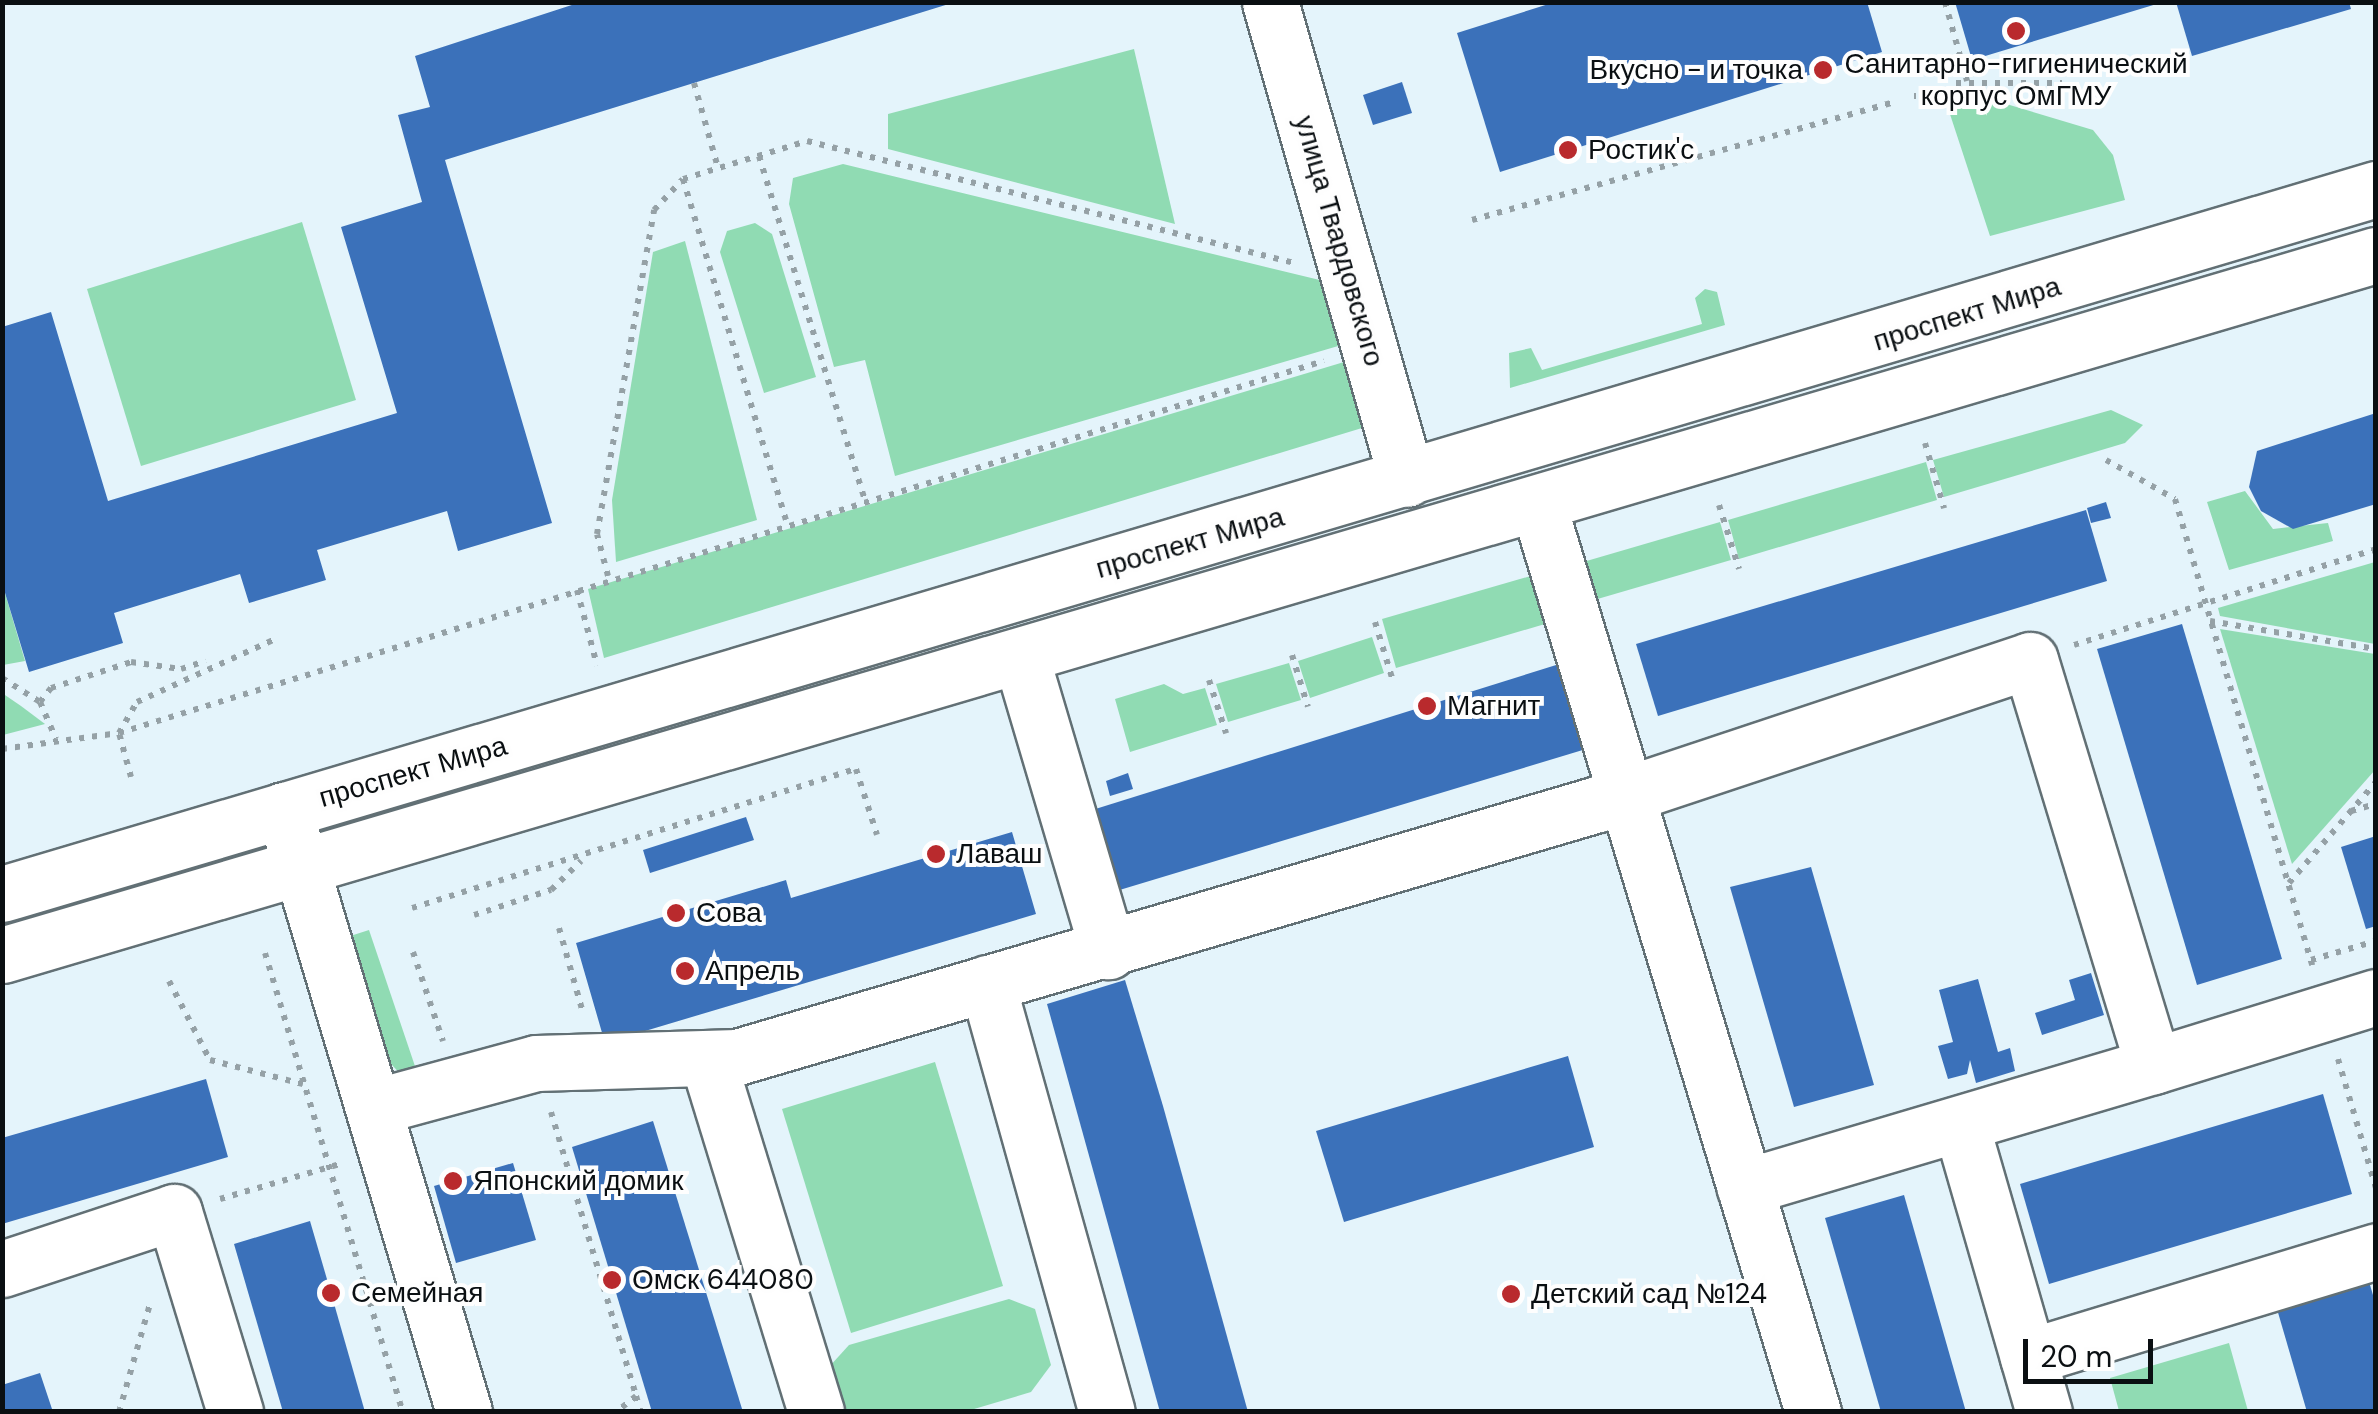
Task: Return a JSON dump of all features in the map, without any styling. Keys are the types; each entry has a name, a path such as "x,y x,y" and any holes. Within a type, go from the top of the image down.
{"main road":[{"name":"улица Твардовского","path":"1270,2 1408,479"},
{"name":"проспект Мира","path":"2,894 2376,189"},
{"path":"2,955 2376,255"},
{"path":"1538,504 1813,1412"},
{"path":"1021,657 1108,951"},
{"path":"380,1128 536,1063 709,1064 1108,951 1624,796 2030,660 2153,1066"},
{"path":"284,810 464,1412"},
{"path":"987,984 1107,1412"},
{"path":"1745,1186 2153,1066 2345,1020"},
{"path":"709,1064 816,1412"},
{"path":"1961,1125 2044,1412"},
{"path":"2,1268 174,1212 236,1412"},
{"path":"2028,1357 2376,1251"}],"path":[{"path":"1945,2 1967,81"},
{"path":"1956,82 2062,83"},
{"path":"694,83 718,168"},
{"path":"1472,220 1892,103"},
{"path":"608,576 597,534 654,210 683,178 806,141 1349,276"},
{"path":"758,156 864,498"},
{"path":"683,178 786,520"},
{"path":"2,749 119,733 577,590 608,576 786,520 1368,348"},
{"path":"1925,443 1944,508"},
{"path":"2106,460 2175,499 2204,575 2204,601 2311,960 2345,1020 2376,1188"},
{"path":"1719,505 1739,569"},
{"path":"2030,660 2204,601 2376,549"},
{"path":"577,590 597,665"},
{"path":"2210,621 2376,649"},
{"path":"1375,622 1393,681"},
{"path":"40,702 51,688 130,662 181,669 273,640"},
{"path":"1292,655 1308,707"},
{"path":"131,777 119,733 136,702 183,685 216,658"},
{"path":"2,678 40,702 56,739"},
{"path":"1210,680 1226,733"},
{"path":"412,908 585,857 856,768 878,835"},
{"path":"2288,884 2376,782"},
{"path":"2350,812 2376,804"},
{"path":"474,915 551,890 585,857"},
{"path":"559,928 598,1064"},
{"path":"2311,960 2376,941"},
{"path":"412,952 435,1020"},
{"path":"265,953 403,1412"},
{"path":"169,981 210,1060 302,1084"},
{"path":"536,1063 641,1412"},
{"path":"174,1212 330,1166 380,1128"},
{"path":"118,1412 155,1287"},
{"path":"616,1412 636,1396"}],"green space":[{"path":"1134,49 1175,224 888,149 888,114"},
{"path":"1956,89 2093,130 2113,155 2125,200 1990,236 1945,99"},
{"path":"843,164 1328,282 1345,344 895,476 865,360 834,367 789,204 793,178"},
{"path":"302,222 356,400 141,466 87,289"},
{"path":"755,223 772,234 816,377 764,393 720,252 727,231"},
{"path":"685,241 757,520 616,562 612,500 653,252"},
{"path":"1705,289 1717,292 1725,325 1510,388 1509,353 1531,348 1542,370 1702,324 1695,298"},
{"path":"1344,362 1362,428 604,658 588,589"},
{"path":"2111,410 2143,425 2125,443 1944,497 1933,460"},
{"path":"1926,462 1937,500 1739,559 1728,520"},
{"path":"2245,491 2273,529 2328,523 2333,541 2229,570 2207,502"},
{"path":"1720,522 1731,560 1577,605 1566,567"},
{"path":"2375,562 2375,644 2220,616 2218,608"},
{"path":"1541,573 1555,621 1396,668 1382,619"},
{"path":"2,583 25,661 3,665 2,665"},
{"path":"2220,629 2375,654 2375,770 2292,864"},
{"path":"1372,637 1384,673 1310,698 1298,661"},
{"path":"1289,663 1301,700 1228,722 1216,684"},
{"path":"1164,684 1183,694 1205,688 1217,725 1130,752 1115,699"},
{"path":"2,693 21,706 45,724 3,735"},
{"path":"369,930 420,1081 404,1078 381,1053 344,938"},
{"path":"935,1062 1003,1286 851,1333 782,1109"},
{"path":"1009,1299 1035,1309 1051,1365 1031,1392 964,1412 840,1411 829,1367 849,1345"},
{"path":"2229,1343 2248,1411 2119,1411 2110,1378"}],"building":[{"path":"581,2 952,3 445,160 552,523 458,551 447,511 317,550 326,580 249,603 240,574 114,613 123,643 29,672 2,583 2,327 51,312 108,501 397,413 341,227 422,202 398,115 430,107 415,56"},
{"path":"1555,2 1867,2 1882,52 1500,172 1457,33"},
{"name":"Санитарно-гигиенический корпус ОмГМУ","path":"1955,2 2160,2 2160,3 1972,60"},
{"name":"Санитарно-гигиенический корпус ОмГМУ","path":"2176,2 2349,2 2351,9 2192,56"},
{"path":"1402,82 1412,113 1373,125 1363,95"},
{"path":"2376,413 2376,504 2293,529 2261,511 2249,487 2257,451"},
{"path":"2106,502 2111,518 2091,523 2087,508"},
{"path":"2086,510 2107,581 1658,716 1636,644"},
{"path":"2182,624 2282,959 2197,985 2097,649"},
{"path":"1569,661 1596,746 1103,895 1089,811"},
{"path":"1128,773 1133,789 1110,796 1106,781"},
{"path":"746,817 754,840 650,873 643,850"},
{"path":"1012,832 1036,914 605,1043 576,943 786,880 791,898"},
{"path":"2376,836 2376,926 2366,929 2341,847"},
{"path":"1811,867 1874,1085 1794,1107 1730,887"},
{"path":"2091,973 2104,1015 2042,1035 2035,1013 2075,1000 2069,980"},
{"path":"1978,979 1998,1052 2010,1048 2015,1071 1976,1083 1970,1060 1967,1074 1948,1079 1938,1046 1953,1042 1939,990"},
{"path":"1125,980 1248,1412 1160,1412 1047,1004"},
{"path":"1568,1056 1594,1147 1344,1222 1316,1131"},
{"path":"206,1079 228,1157 2,1224 2,1138"},
{"path":"2323,1094 2352,1194 2049,1284 2020,1184"},
{"path":"653,1121 743,1412 652,1412 572,1147"},
{"path":"513,1163 536,1240 456,1263 434,1186"},
{"path":"1904,1195 1966,1412 1881,1412 1825,1218"},
{"path":"310,1221 365,1412 283,1412 234,1244"},
{"path":"2364,1265 2376,1305 2376,1412 2307,1412 2272,1292"},
{"path":"40,1373 53,1412 2,1412 2,1385"}],"place":[{"name":"Санитарно-гигиенический корпус ОмГМУ","path":"2016,31"},
{"name":"Вкусно - и точка","path":"1823,70"},
{"name":"Ростик'с","path":"1568,150"},
{"name":"Магнит","path":"1427,706"},
{"name":"Лаваш","path":"936,854"},
{"name":"Сова","path":"676,913"},
{"name":"Апрель","path":"685,971"},
{"name":"Японский домик","path":"453,1181"},
{"name":"Омск 644080","path":"612,1280"},
{"name":"Семейная","path":"331,1293"},
{"name":"Детский сад №124","path":"1511,1294"}]}
